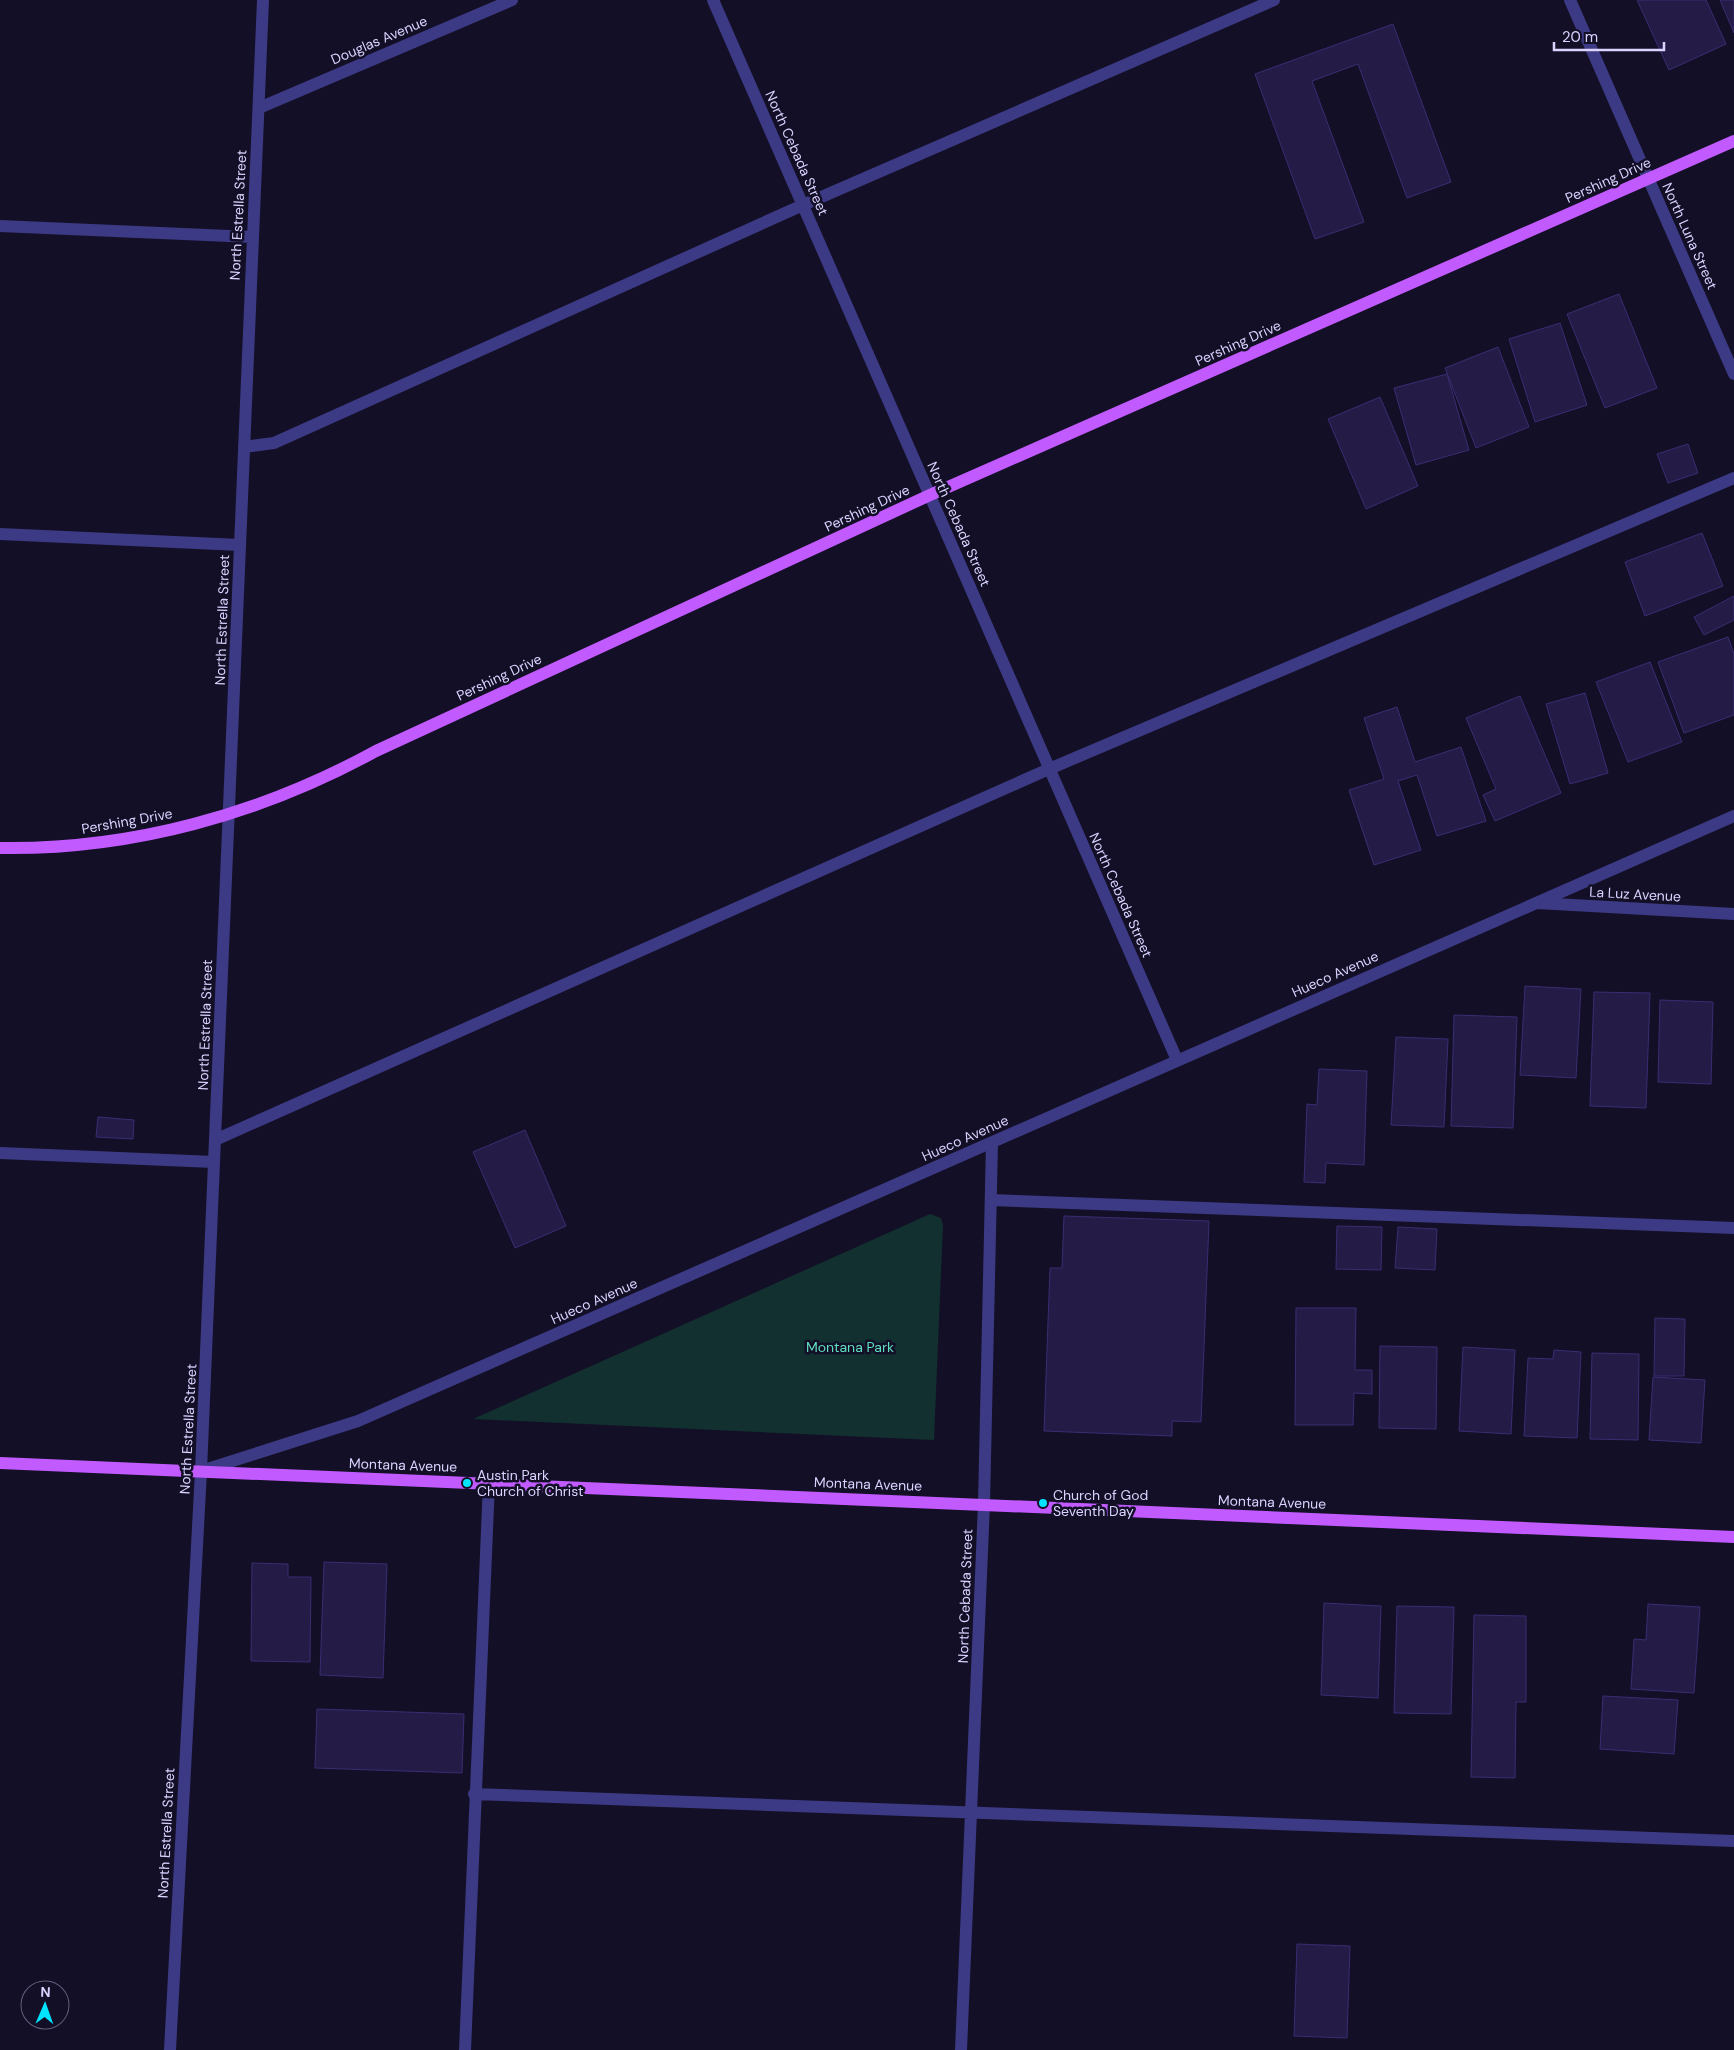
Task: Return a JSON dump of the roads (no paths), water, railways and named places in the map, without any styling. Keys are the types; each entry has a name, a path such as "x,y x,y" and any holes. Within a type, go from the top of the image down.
{"main road":[{"name":"Pershing Drive","path":"0,848 52,848 126,839 229,814 267,802 341,770 376,751 930,495 1734,141"},
{"name":"Montana Avenue","path":"0,1463 1734,1537"}],"street":[{"name":"North Estrella Street","path":"170,2050 201,1471 263,0"},
{"name":"Douglas Avenue","path":"258,108 512,0"},
{"name":"North Cebada Street","path":"713,0 1177,1060"},
{"path":"244,447 274,443 803,205 1274,0"},
{"name":"North Luna Street","path":"1570,0 1734,374"},
{"path":"0,226 252,237"},
{"path":"215,1140 1049,769 1734,478"},
{"path":"0,534 240,545"},
{"name":"Hueco Avenue","path":"201,1471 358,1421 1734,816"},
{"name":"La Luz Avenue","path":"1535,903 1734,914"},
{"name":"North Cebada Street","path":"961,2050 984,1504 992,1142"},
{"path":"0,1153 214,1162"},
{"path":"990,1200 1734,1228"},
{"path":"465,2050 474,1794 489,1483"},
{"path":"474,1794 1734,1841"}],"place":[{"name":"Austin Park Church of Christ","path":"467,1483"},
{"name":"Church of God Seventh Day","path":"1043,1503"}],"park label":[{"name":"Montana Park","path":"850,1347"}]}
